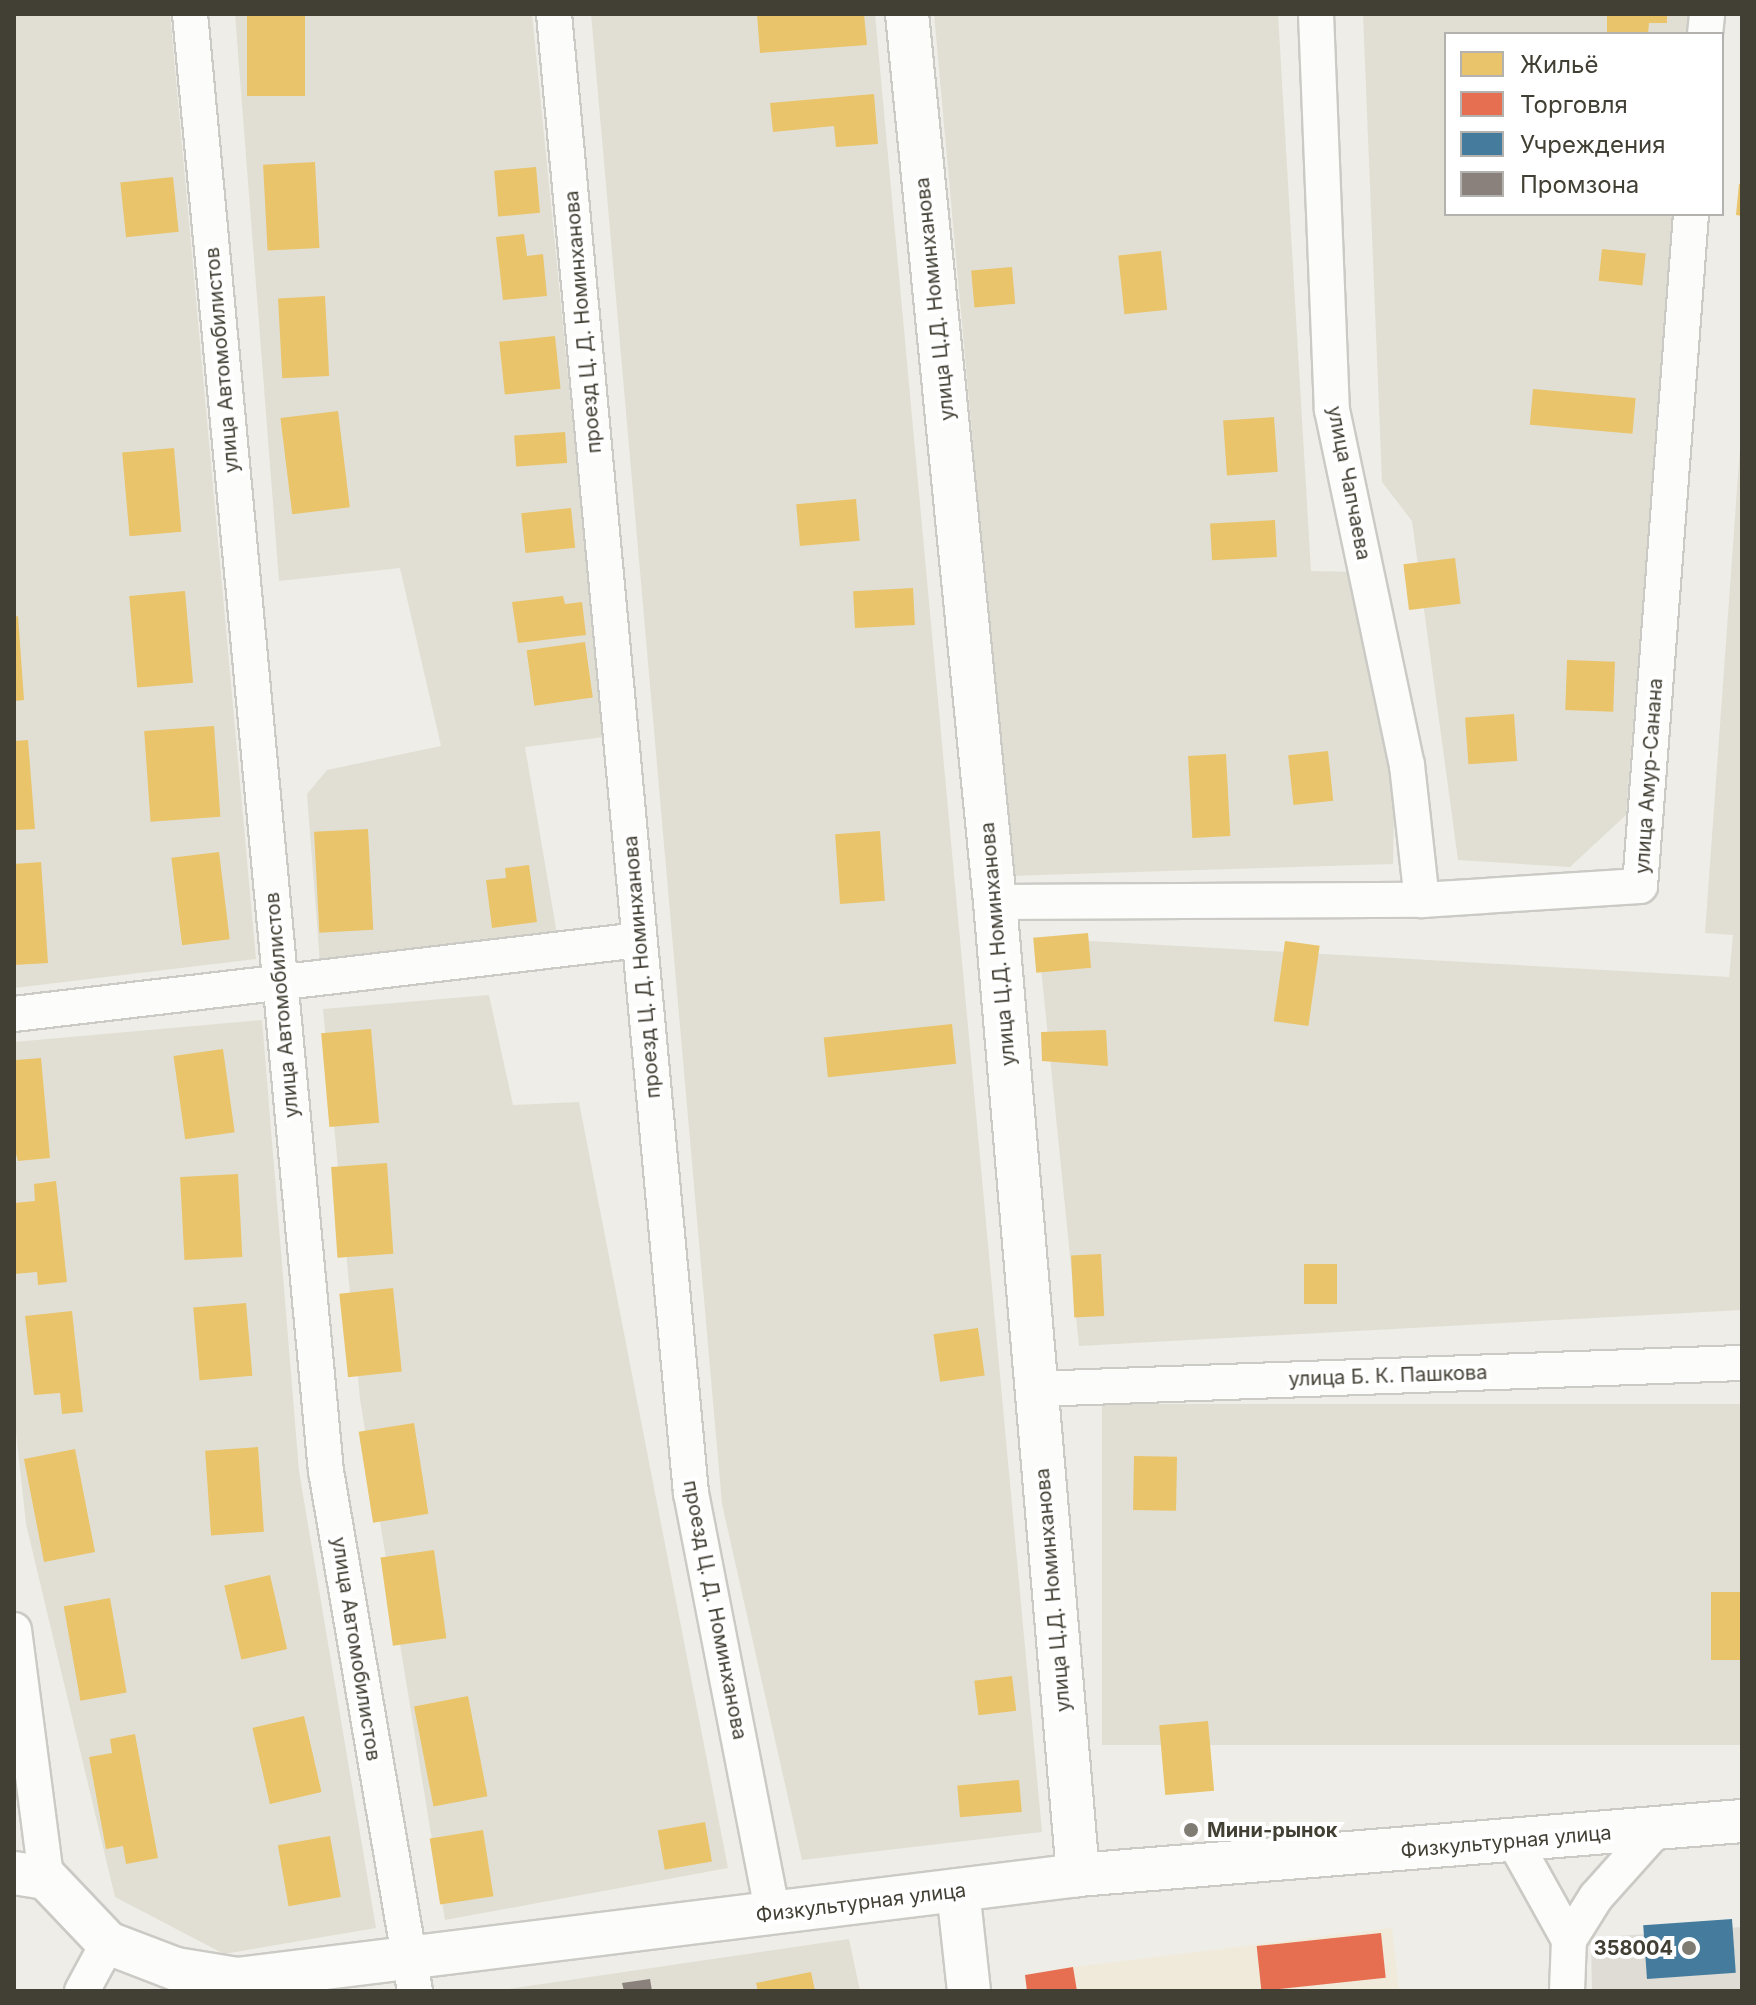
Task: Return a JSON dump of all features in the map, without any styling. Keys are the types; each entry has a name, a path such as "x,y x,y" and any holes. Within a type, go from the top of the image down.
{"street":[{"name":"улица Автомобилистов","path":"190,14 326,1471 411,1975"},
{"name":"проезд Ц. Д. Номинханова","path":"554,14 691,1493 773,1914"},
{"name":"улица Ц.Д. Номинханова","path":"907,14 995,902 1078,1875"},
{"name":"улица Чапчаева","path":"1316,14 1332,410 1407,765 1422,900"},
{"name":"улица Амур-Санана","path":"995,902 1422,900 1640,886 1691,216"},
{"path":"14,1014 639,940"},
{"name":"улица Б. К. Пашкова","path":"1035,1389 1742,1363"},
{"path":"14,1630 30,1876"},
{"name":"Физкультурная улица","path":"30,1876 108,1943 176,1969 237,1979 411,1975 773,1914 1078,1875 1742,1821"},
{"path":"1567,1991 1569,1940 1596,1897 1656,1830"},
{"path":"1514,1841 1569,1940"},
{"path":"958,1890 969,1991"},
{"path":"82,1991 108,1943"}],"shaded area":[{"path":"14,14 170,14 256,959 14,988"},
{"path":"235,14 532,14 604,737 525,747 557,934 320,963 307,794 327,770 441,746 400,568 279,581"},
{"path":"591,14 875,14 1042,1832 802,1860 722,1504"},
{"path":"934,14 1278,14 1311,571 1355,572 1395,757 1393,864 1012,876"},
{"path":"1363,14 1689,14 1687,32 1444,32 1444,216 1673,216 1626,815 1570,867 1458,860 1412,521 1382,482"},
{"path":"1742,420 1742,1310 1079,1346 1038,938 1729,977 1733,935 1705,933"},
{"path":"489,995 513,1105 579,1102 728,1868 445,1920 360,1399 323,1009"},
{"path":"262,1020 299,1471 376,1928 224,1954 115,1897 26,1524 14,1414 14,1042"},
{"path":"1102,1404 1742,1404 1742,1745 1102,1745"},
{"path":"1742,1927 1742,1991 1592,1991 1591,1938"},
{"path":"1392,1928 1399,1991 1077,1991 1073,1967"},
{"path":"849,1939 860,1991 495,1991"}],"building: Жильё":[{"path":"247,14 305,14 305,96 247,96"},
{"path":"757,14 864,14 867,45 760,53"},
{"path":"1607,14 1667,14 1667,23 1649,23 1648,32 1607,32"},
{"path":"874,94 878,144 836,147 834,126 773,132 770,103"},
{"path":"315,162 320,248 268,251 263,165"},
{"path":"536,167 540,213 498,216 494,171"},
{"path":"173,177 179,232 126,237 120,183"},
{"path":"1739,184 1742,184 1742,216 1736,215"},
{"path":"524,234 527,256 543,254 547,296 503,300 496,237"},
{"path":"1602,249 1646,254 1642,285 1599,281"},
{"path":"1161,251 1167,310 1124,314 1118,255"},
{"path":"1012,267 1015,304 974,307 971,271"},
{"path":"325,296 329,376 282,378 278,298"},
{"path":"555,336 561,389 505,395 499,342"},
{"path":"1533,389 1636,398 1632,434 1530,425"},
{"path":"338,411 350,507 292,514 280,418"},
{"path":"1274,417 1278,472 1227,475 1223,421"},
{"path":"565,432 567,463 516,466 514,436"},
{"path":"174,448 181,532 130,536 122,453"},
{"path":"856,499 860,541 800,546 796,504"},
{"path":"571,508 575,548 525,553 521,513"},
{"path":"1275,520 1277,557 1212,560 1210,523"},
{"path":"1455,558 1461,604 1409,610 1403,564"},
{"path":"913,588 915,625 855,628 853,591"},
{"path":"185,591 193,683 137,688 129,596"},
{"path":"563,596 565,604 582,602 586,635 518,643 512,602"},
{"path":"18,616 24,700 14,701 14,617"},
{"path":"585,642 593,697 534,706 527,650"},
{"path":"1567,660 1615,662 1613,712 1565,710"},
{"path":"1514,714 1517,761 1468,764 1465,717"},
{"path":"214,726 220,817 151,822 144,731"},
{"path":"28,740 35,829 14,830 14,741"},
{"path":"1328,751 1333,801 1293,805 1288,755"},
{"path":"1226,754 1230,836 1192,838 1188,756"},
{"path":"368,829 373,930 319,933 314,832"},
{"path":"880,831 885,901 840,904 835,834"},
{"path":"219,852 230,939 182,945 171,858"},
{"path":"41,862 48,963 14,965 14,864"},
{"path":"529,865 537,922 492,928 486,880 506,878 505,868"},
{"path":"1088,933 1091,968 1036,973 1033,938"},
{"path":"1285,941 1320,946 1308,1026 1274,1021"},
{"path":"952,1024 956,1064 828,1077 824,1037"},
{"path":"371,1029 379,1123 329,1127 321,1033"},
{"path":"1106,1030 1108,1066 1042,1061 1041,1032"},
{"path":"223,1049 235,1132 185,1139 173,1056"},
{"path":"41,1058 50,1158 18,1161 14,1147 16,1060"},
{"path":"387,1163 393,1254 337,1258 331,1167"},
{"path":"238,1174 242,1257 184,1260 180,1177"},
{"path":"56,1181 67,1282 38,1285 37,1272 14,1274 14,1203 35,1201 34,1184"},
{"path":"1101,1254 1104,1316 1074,1317 1071,1256"},
{"path":"1304,1264 1337,1264 1337,1304 1304,1304"},
{"path":"393,1288 402,1372 348,1377 339,1294"},
{"path":"246,1303 252,1376 200,1380 193,1308"},
{"path":"72,1311 83,1412 62,1414 60,1393 34,1395 25,1316"},
{"path":"978,1328 985,1376 940,1382 933,1334"},
{"path":"414,1423 428,1514 373,1523 359,1432"},
{"path":"258,1447 264,1532 211,1535 205,1451"},
{"path":"75,1449 95,1552 44,1562 24,1459"},
{"path":"1134,1456 1177,1457 1176,1511 1133,1510"},
{"path":"434,1550 446,1638 393,1646 381,1558"},
{"path":"270,1575 287,1649 241,1660 224,1586"},
{"path":"1711,1592 1742,1592 1742,1660 1711,1660"},
{"path":"110,1598 127,1693 80,1701 64,1606"},
{"path":"1012,1676 1016,1711 979,1715 974,1681"},
{"path":"468,1696 487,1796 433,1807 414,1706"},
{"path":"304,1716 322,1792 270,1804 252,1728"},
{"path":"1208,1721 1214,1791 1165,1795 1159,1725"},
{"path":"135,1734 158,1858 126,1864 123,1846 106,1849 89,1757 112,1753 110,1739"},
{"path":"1019,1780 1022,1812 960,1817 957,1785"},
{"path":"705,1822 712,1861 665,1870 658,1830"},
{"path":"483,1830 493,1896 440,1905 430,1838"},
{"path":"330,1836 341,1897 289,1906 278,1845"},
{"path":"811,1972 815,1991 758,1991 756,1983"}],"building: Торговля":[{"path":"1381,1933 1386,1978 1261,1991 1257,1946"},
{"path":"1073,1967 1077,1991 1027,1991 1025,1975"}],"building: Учреждения":[{"name":"358004","path":"1732,1919 1736,1973 1647,1979 1643,1925"}],"building: Промзона":[{"path":"650,1979 652,1991 624,1991 622,1983"}],"place":[{"name":"Мини-рынок","path":"1191,1830"},
{"name":"358004","path":"1689,1948"}]}
